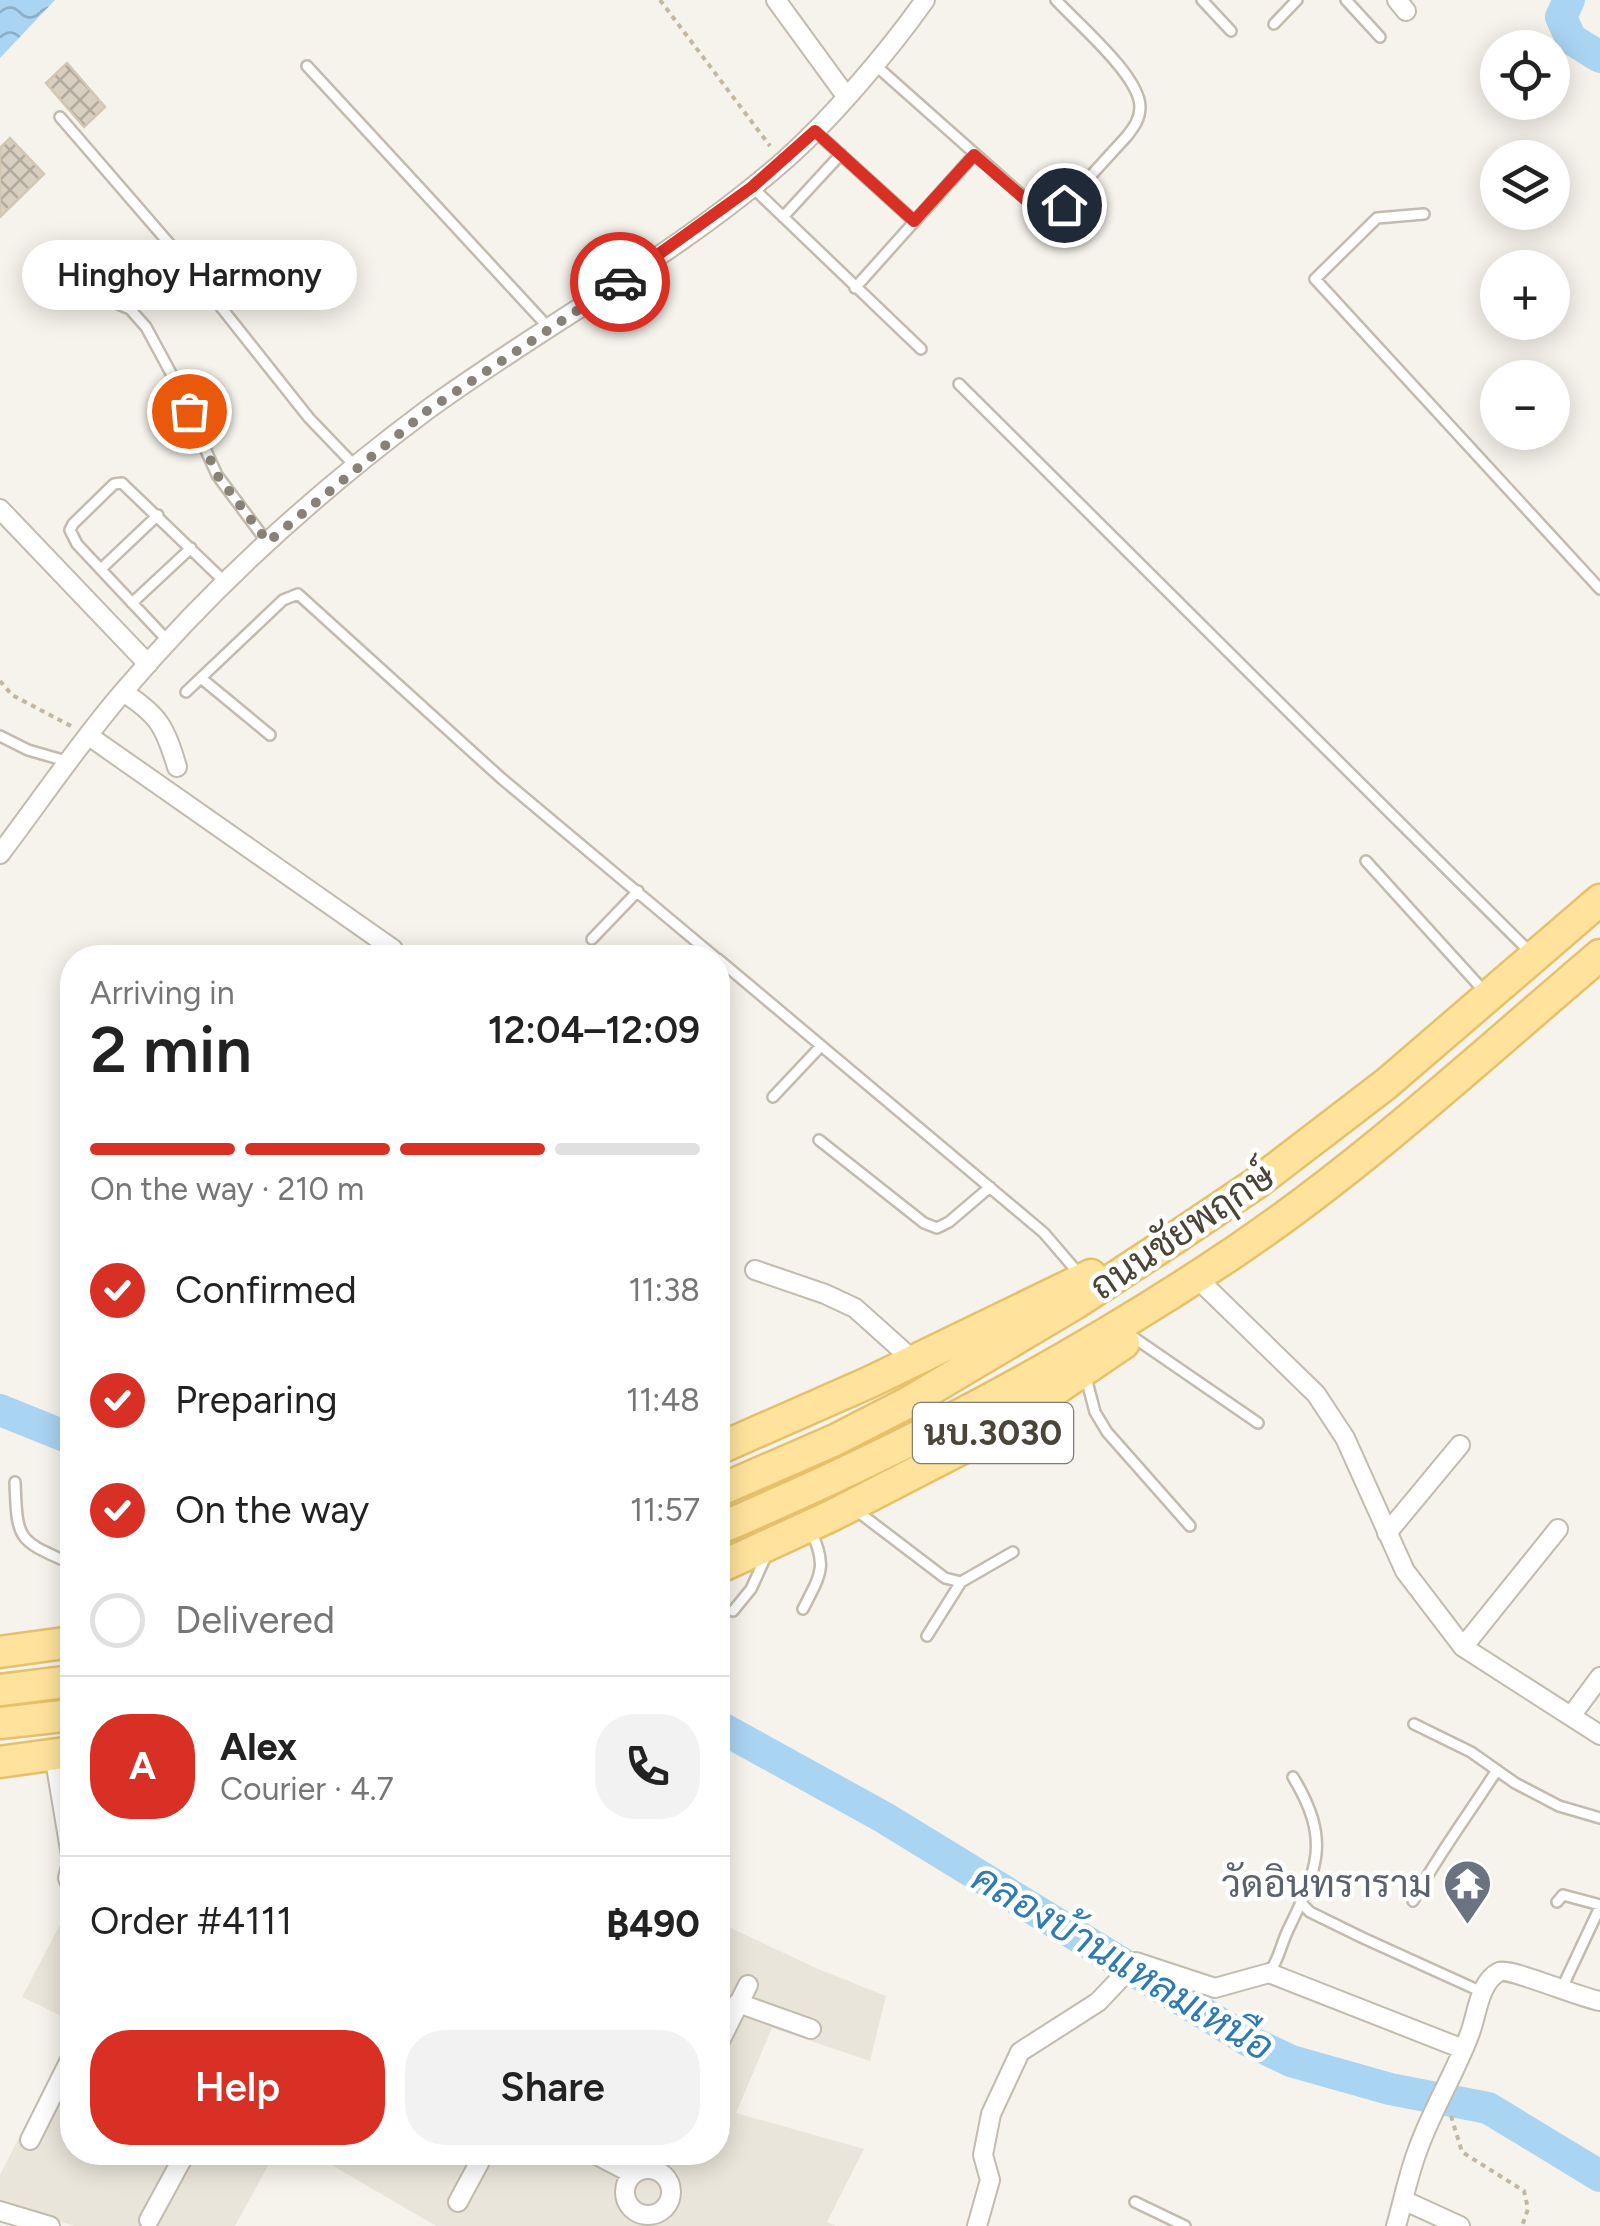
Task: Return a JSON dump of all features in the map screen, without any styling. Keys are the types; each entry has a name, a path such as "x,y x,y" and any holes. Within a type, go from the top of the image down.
{"main road":[{"path":"1543,949 1600,889"},
{"name":"ถนนชัยพฤกษ์","path":"730,1486 835,1440 911,1401 1076,1303 1172,1240 1319,1136 1600,900"},
{"name":"ถนนชัยพฤกษ์","path":"730,1523 951,1421 1110,1331 1238,1250 1382,1140 1593,962"},
{"path":"916,1358 1082,1278 1172,1240"},
{"name":"ถนนชัยพฤกษ์","path":"730,1562 990,1434 1204,1285 1238,1250"},
{"name":"นบ.3030","path":"730,1443 916,1358"},
{"path":"0,1652 60,1644"},
{"path":"0,1690 60,1682"},
{"path":"0,1723 60,1716"},
{"path":"0,1762 60,1753"}],"street":[{"path":"776,0 846,96"},
{"path":"0,854 122,692 268,542 427,411 655,258 752,187 815,131 924,0"},
{"path":"2,514 148,664"},
{"path":"122,692 156,715 165,728 177,767"},
{"path":"89,736 386,945"},
{"path":"755,1270 855,1308 916,1358"},
{"path":"1204,1285 1316,1394 1344,1438 1406,1571 1463,1646 1600,1734"},
{"path":"1387,1533 1460,1445"},
{"path":"1463,1646 1558,1529"},
{"path":"1571,1716 1600,1677"},
{"path":"977,2226 990,2180 984,2154 991,2114 1020,2052 1098,2002 1134,1962 1215,1988 1269,1972 1463,2050"},
{"path":"1396,2226 1417,2152 1446,2103 1446,2084 1463,2050 1482,1992 1501,1970 1572,1996 1600,2001"},
{"path":"730,2020 748,1985"},
{"path":"738,2004 811,2030"},
{"path":"30,2140 60,2080"},
{"path":"149,2220 179,2165"},
{"path":"458,2202 479,2165"},
{"path":"616,2165 633,2174"},
{"path":"656,2170 658,2165"},
{"path":"648,2168 663,2174 671,2188 668,2218 630,2219 624,2188 633,2174 648,2168"},
{"path":"1404,2200 1460,2226"},
{"path":"0,2212 50,2226"}],"lane":[{"path":"873,63 1034,207 1051,212 1064,205 1137,124 1141,109 1131,80 1056,0"},
{"path":"1202,0 1231,31"},
{"path":"1274,24 1297,0"},
{"path":"1346,0 1380,38"},
{"path":"306,66 549,328"},
{"path":"60,117 186,263 310,418 356,466"},
{"path":"815,131 914,221"},
{"path":"783,217 840,154"},
{"path":"855,288 974,155"},
{"path":"752,187 921,350"},
{"path":"1424,214 1376,218 1315,278 1600,589"},
{"path":"66,273 88,292 135,313 167,365 217,475 268,542"},
{"path":"959,384 1543,949"},
{"path":"168,641 71,535 72,524 114,484 122,482 226,584"},
{"path":"102,569 158,515"},
{"path":"132,602 191,548"},
{"path":"186,692 283,600 298,594 501,778 702,945"},
{"path":"200,678 270,736"},
{"path":"0,736 28,750 69,762"},
{"path":"1366,861 1489,997"},
{"path":"592,939 638,891"},
{"path":"730,969 1044,1233 1082,1278"},
{"path":"774,1097 821,1046"},
{"path":"819,1140 924,1223 936,1228 990,1188"},
{"path":"1132,1337 1258,1424"},
{"path":"1084,1372 1095,1412 1108,1432 1190,1526"},
{"path":"15,1482 17,1528 23,1538 60,1558"},
{"path":"851,1506 915,1558 945,1578 960,1582"},
{"path":"803,1609 821,1568 822,1554 808,1527"},
{"path":"732,1612 751,1589 772,1543"},
{"path":"927,1636 960,1582 1013,1552"},
{"path":"1414,1724 1472,1752 1559,1806 1600,1818"},
{"path":"1413,1902 1496,1770"},
{"path":"1269,1972 1301,1903 1319,1848 1311,1810 1293,1777"},
{"path":"1558,1902 1564,1894 1572,1894 1600,1906 1561,1990"},
{"path":"1301,1903 1310,1912 1482,1992"},
{"path":"1135,2202 1185,2226"}],"path":[{"path":"660,0 782,162"},
{"path":"0,681 12,695 89,736"},
{"path":"1446,2103 1462,2152 1524,2190 1528,2209 1522,2226"}],"shaded area":[{"path":"60,1924 60,2015 22,1997"},
{"path":"730,1928 886,1996 870,2061 772,2028 736,2113 864,2149 827,2222 836,2226 436,2226 332,2165 730,2165"},
{"path":"60,2057 60,2165 268,2165 235,2226 75,2226 0,2204 0,2175"}],"water":[{"path":"0,0 55,0 0,58"}],"building":[{"path":"67,63 105,107 84,127 46,83"},
{"path":"10,138 44,174 0,217 0,148"}],"waterway":[{"path":"1569,0 1561,17 1571,39 1600,57"},
{"name":"คลองบ้านแหลมเหนือ","path":"0,1410 60,1434"},
{"name":"คลองบ้านแหลมเหนือ","path":"730,1733 883,1817 1249,2041 1291,2061 1390,2089 1488,2108 1600,2176"}],"way so far":[{"path":"189,411 217,475 268,542 427,411 620,282"}],"place":[{"name":"Hinghoy Harmony","path":"189,411"},
{"name":"วัดอินทราราม","path":"1467,1926"}],"route":[{"path":"620,282 752,187 815,131 914,221 974,155 1034,207 1051,212 1064,205"}]}
